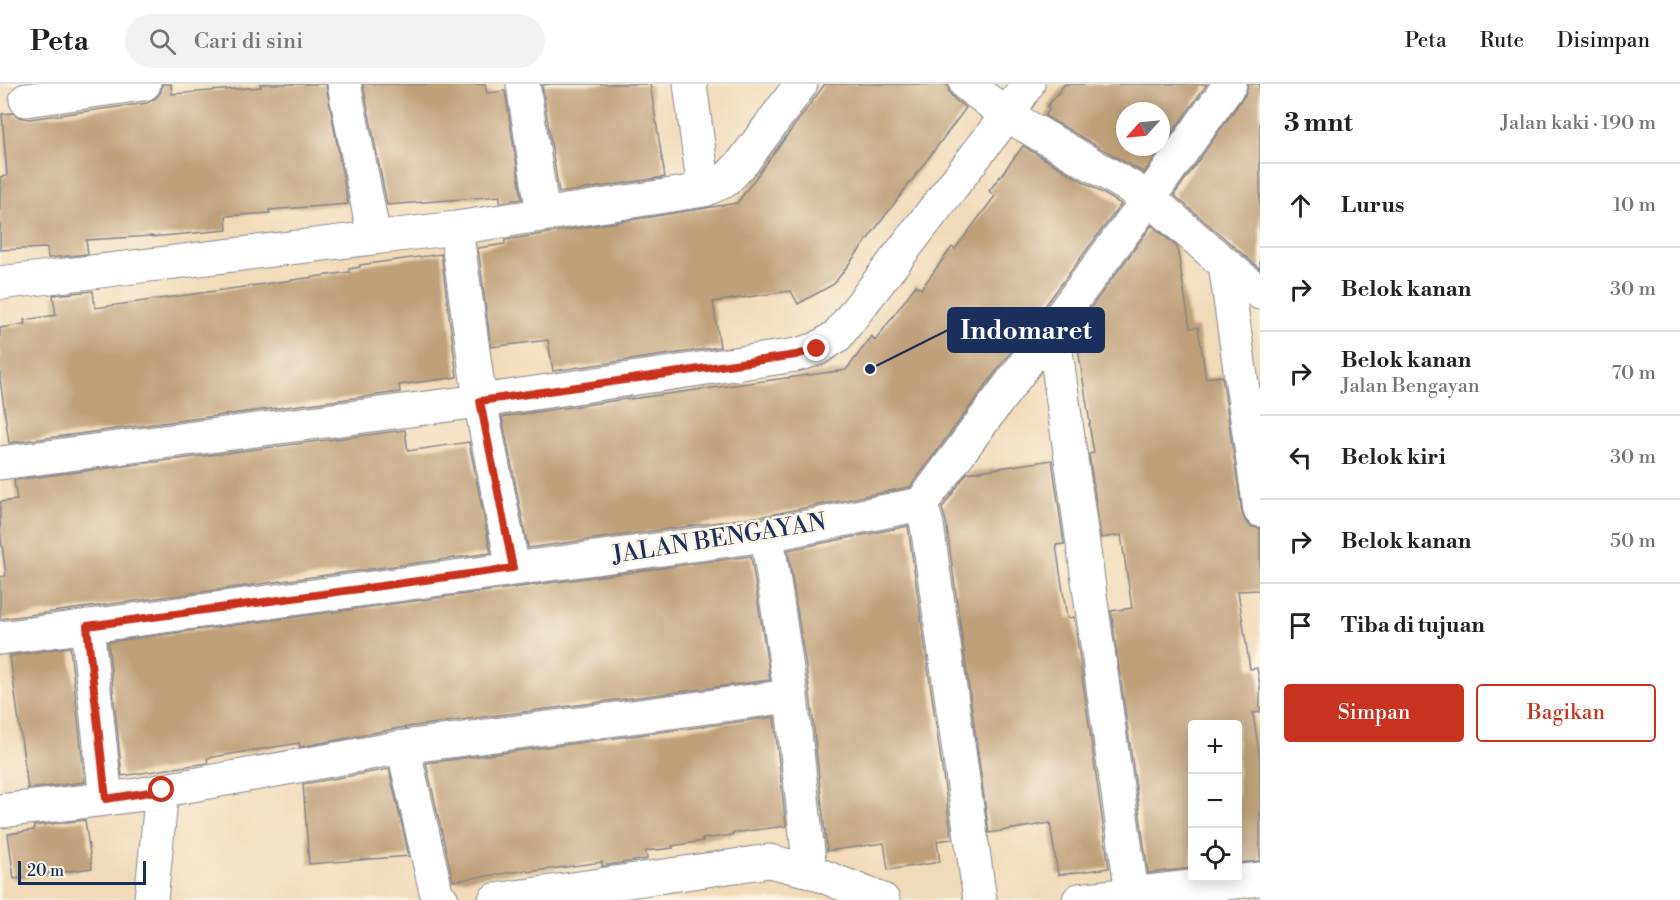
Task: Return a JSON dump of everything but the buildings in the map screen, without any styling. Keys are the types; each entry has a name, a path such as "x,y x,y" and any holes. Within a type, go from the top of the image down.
{"street":[{"path":"26,100 144,84"},
{"path":"344,84 374,237"},
{"path":"524,84 543,215"},
{"path":"690,84 704,190"},
{"path":"0,283 456,228 704,190 725,181 737,168 801,84"},
{"path":"966,84 1007,115 1149,198 1260,293"},
{"path":"0,463 480,401 796,355 817,349 837,336 1007,115 1028,84"},
{"path":"980,900 928,537 921,504 1053,330 1230,84"},
{"path":"456,228 480,401 513,568"},
{"path":"1226,264 1260,510"},
{"path":"1053,330 1132,894"},
{"name":"JALAN BENGAYAN","path":"0,638 767,535 921,504"},
{"path":"767,535 791,696 810,871"},
{"path":"87,626 106,799"},
{"path":"0,811 106,799 403,747 791,696"},
{"path":"403,747 437,896 442,900"},
{"path":"151,900 162,790"},
{"path":"495,900 769,861 810,871 883,900"},
{"path":"1079,900 1260,879"}],"place":[{"name":"Indomaret","path":"870,369"}],"route":[{"path":"162,790 106,799 87,626 513,568 480,401 796,355 817,349"}]}
